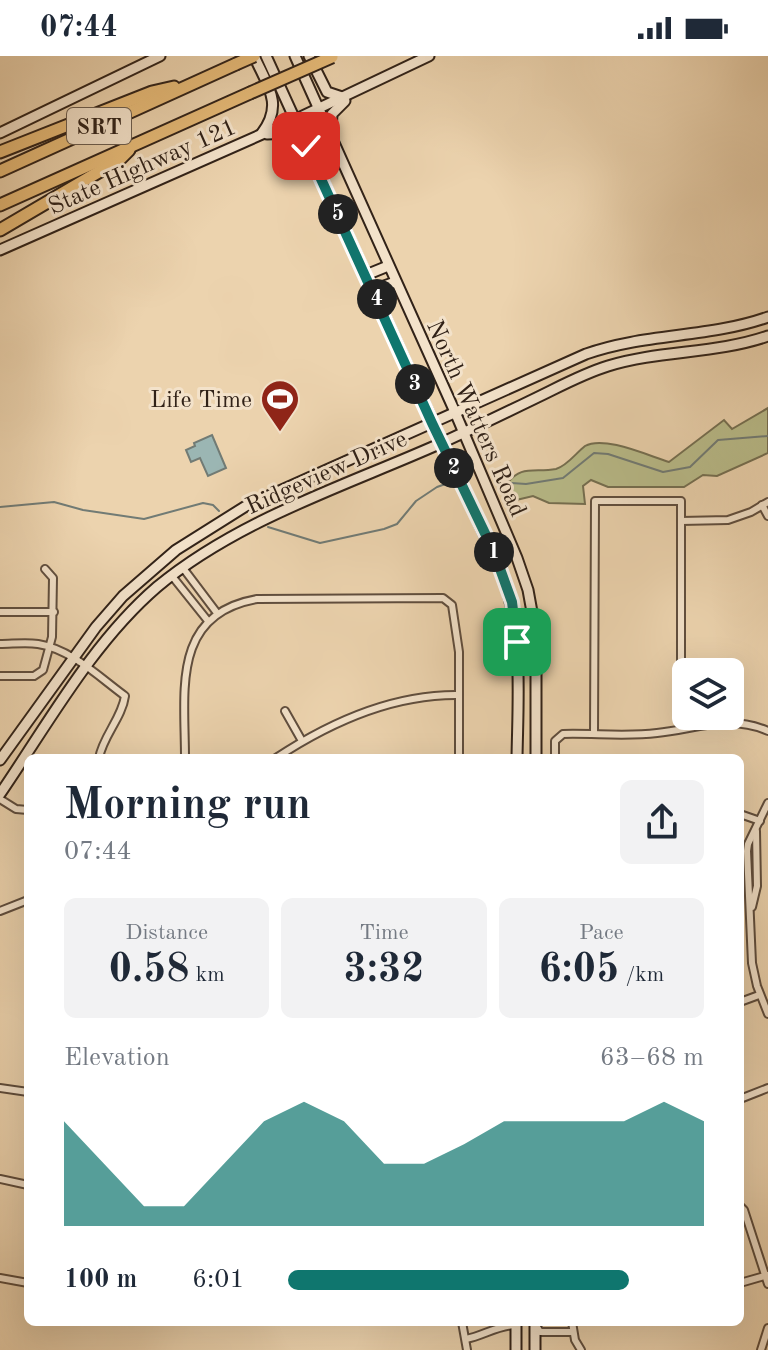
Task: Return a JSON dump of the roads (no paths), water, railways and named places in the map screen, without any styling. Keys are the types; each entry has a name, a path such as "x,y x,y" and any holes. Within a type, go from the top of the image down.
{"highway":[{"name":"SRT","path":"0,171 254,56"},
{"name":"SRT","path":"0,205 333,56"},
{"path":"0,152 152,92 198,81"},
{"path":"0,230 119,160 135,144"}],"main road":[{"path":"0,133 160,56"},
{"path":"254,56 274,102 274,113 260,135"},
{"name":"North Watters Road","path":"266,56 441,443 494,552 512,602 518,661 517,754"},
{"name":"North Watters Road","path":"295,56 517,558 528,590 537,653 536,754"},
{"path":"309,56 327,92 344,97"},
{"name":"State Highway 121","path":"0,250 294,120 429,56"},
{"path":"332,139 332,114 338,106 371,84"},
{"path":"260,135 277,133 290,136 306,146"},
{"path":"366,275 388,266"},
{"path":"373,290 395,282"},
{"name":"Ridgeview Drive","path":"0,760 3,748 123,596 176,550 246,506 586,354 617,344 717,330 768,317"},
{"name":"Ridgeview Drive","path":"28,754 86,667 124,622 155,589 214,546 585,374 622,362 723,348 768,336"},
{"path":"617,344 622,362"},
{"path":"246,506 256,524"},
{"path":"172,576 168,566 176,550"},
{"name":"Ridgeview Drive","path":"0,796 24,760"},
{"path":"516,1326 516,1350"},
{"path":"535,1350 536,1326"}],"street":[{"path":"594,734 595,501 681,501 681,658"},
{"path":"681,521 728,520 765,504 768,516"},
{"path":"183,568 213,617"},
{"path":"0,676 34,676 43,670 54,612 53,578 45,569"},
{"path":"172,576 213,617"},
{"path":"185,754 186,667 193,644 213,617 237,604 257,599 448,600 452,605 457,634 459,754"},
{"path":"0,612 54,612"},
{"path":"0,644 49,647 86,667 125,696 124,705 100,754"},
{"path":"282,754 302,741 367,712 415,700 459,695"},
{"path":"285,711 302,741"},
{"path":"744,724 768,731"},
{"path":"555,754 555,741 560,736 658,733 672,730"},
{"path":"0,796 16,809 24,810"},
{"path":"768,803 748,844 744,864 751,914 752,963 759,995 768,1014"},
{"path":"744,815 760,821"},
{"path":"744,918 751,914 757,886 756,831"},
{"path":"744,864 756,864"},
{"path":"0,911 24,902"},
{"path":"744,1001 759,995"},
{"path":"0,1088 24,1091"},
{"path":"744,1097 768,1088"},
{"path":"0,1179 24,1184"},
{"path":"744,1210 767,1278 744,1282"},
{"path":"0,1278 24,1282"},
{"path":"463,1326 467,1350"},
{"path":"466,1339 504,1326"},
{"path":"537,1326 540,1332 572,1332"},
{"path":"572,1326 581,1350"},
{"path":"761,1350 768,1328"}],"water":[{"path":"212,435 226,468 208,476 200,458 191,462 186,450"}],"waterway":[{"path":"496,482 526,484 563,478 594,453 608,454 663,472 690,467 718,440 768,436"},
{"path":"268,527 320,543 384,529 397,524 416,501 451,482"},
{"path":"0,507 54,502 83,510 144,519 203,503 213,505 219,511"}],"place":[{"name":"Life Time","path":"280,433"}]}
